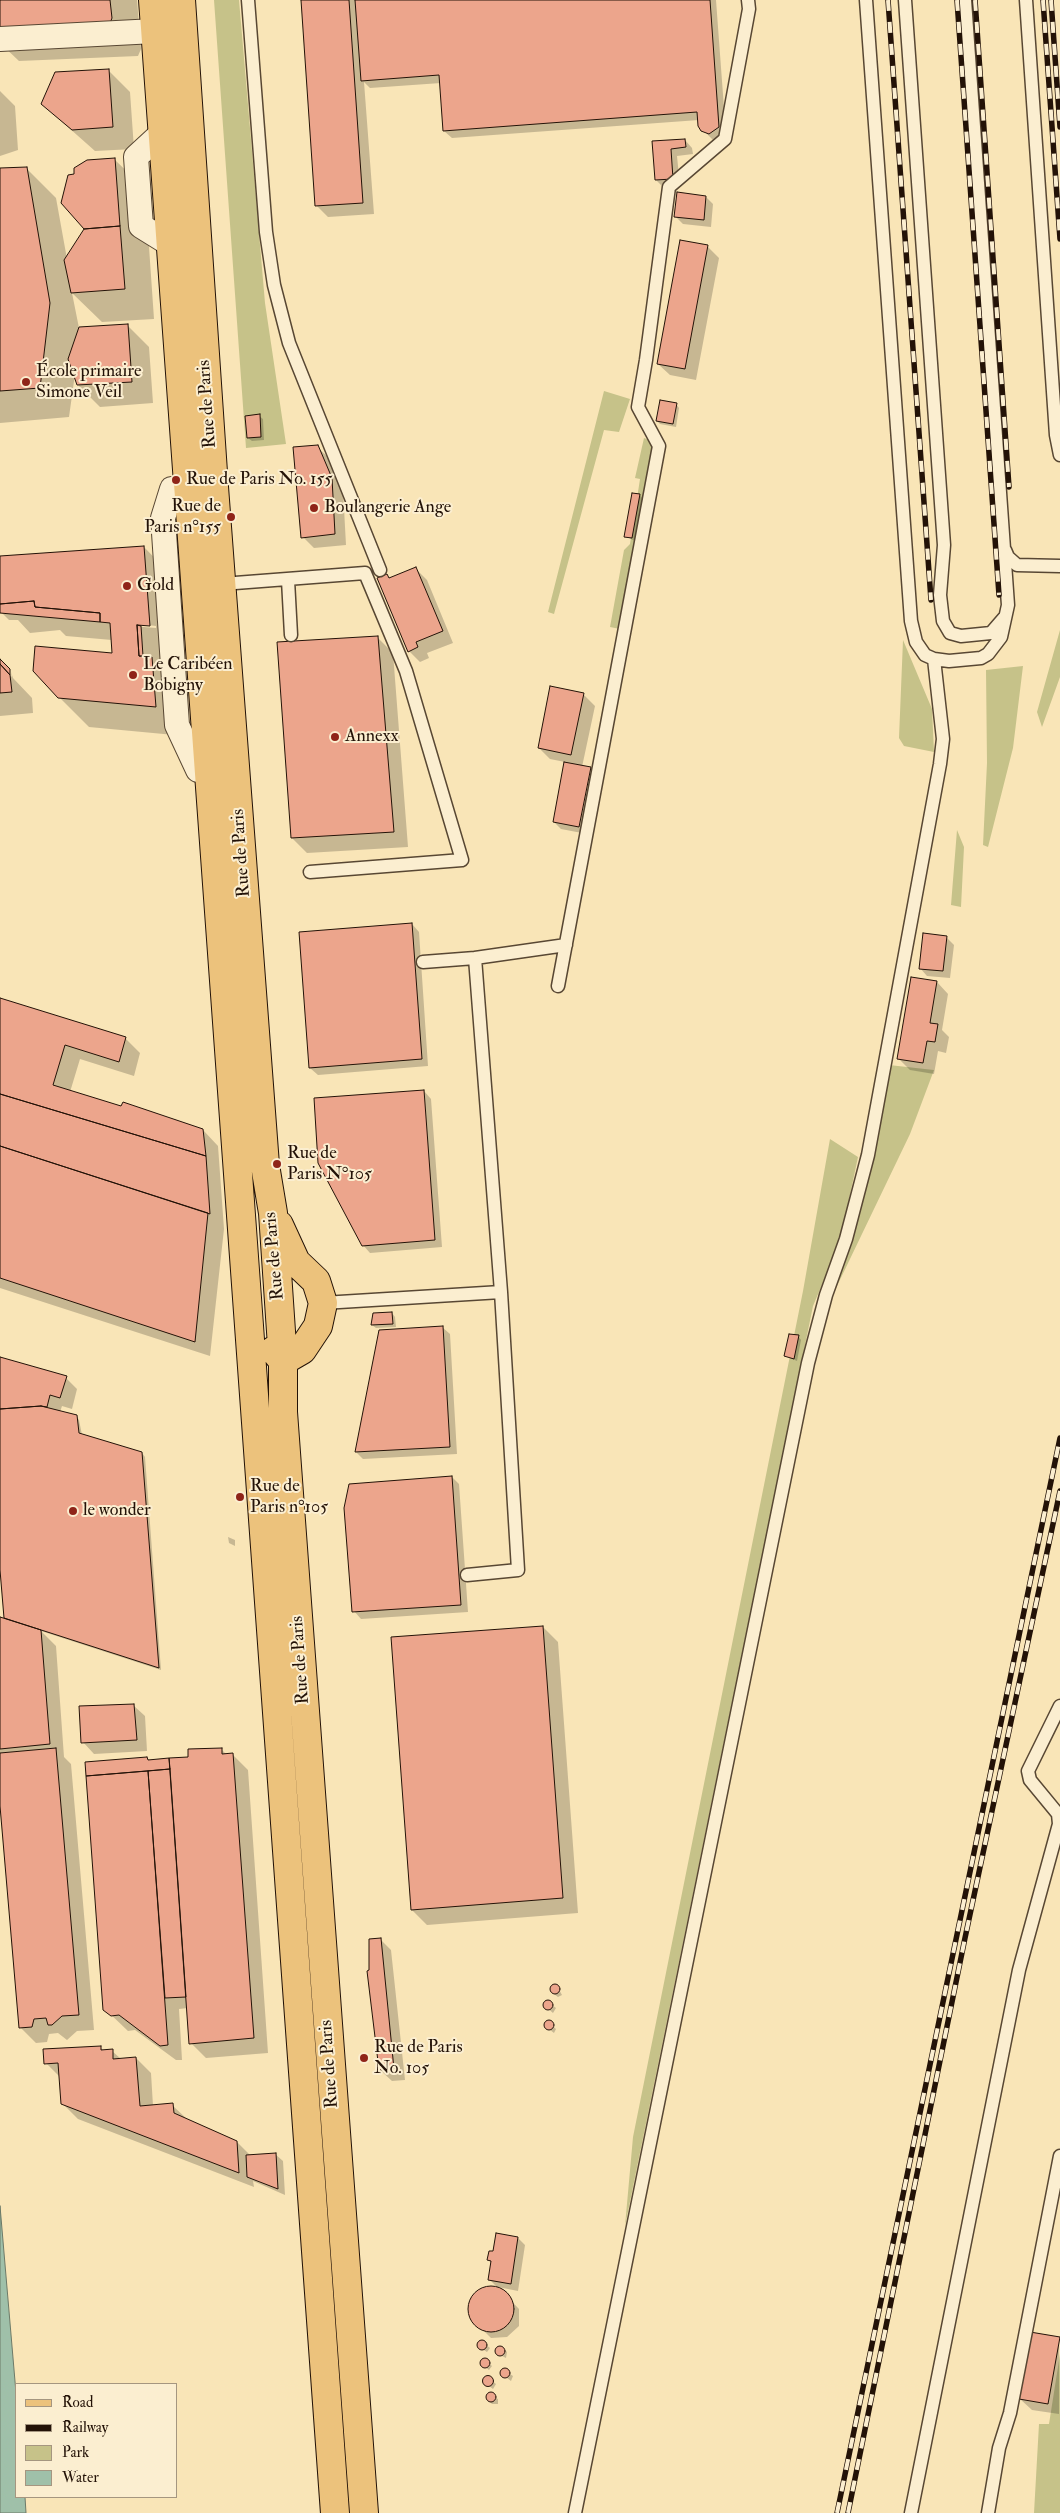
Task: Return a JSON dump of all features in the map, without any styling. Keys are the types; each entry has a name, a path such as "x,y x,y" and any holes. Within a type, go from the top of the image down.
{"main road":[{"name":"Rue de Paris","path":"152,0 240,1187 335,2513"},
{"name":"Rue de Paris","path":"181,0 265,1165 272,1213 283,1361 283,1412 364,2513"},
{"path":"240,1187 261,1248 269,1345 283,1361 302,1350 308,1342 318,1326 323,1303 316,1281 296,1262 272,1213"}],"street":[{"path":"0,39 155,30"},
{"path":"188,488 172,489 163,518 177,725 198,770"}],"lane":[{"path":"248,0 266,232 274,285 289,343 380,570"},
{"path":"558,986 659,446 638,407 648,350 669,187 724,139 749,9 748,0"},
{"path":"866,0 910,621 920,648 934,659 949,661 985,657 1001,637 1007,611 965,0"},
{"path":"905,0 944,545 940,595 943,622 946,628 955,636 986,634 997,629 1007,611"},
{"path":"1026,0 1056,435 1060,455"},
{"path":"1004,550 1008,557 1017,565 1060,566"},
{"path":"222,584 365,573 406,670 462,860 310,872"},
{"path":"288,580 291,635"},
{"path":"575,2513 808,1363 826,1295 846,1239 868,1155 944,739 934,659"},
{"path":"423,962 475,958 566,945"},
{"path":"467,1575 518,1570 501,1292 475,958"},
{"path":"323,1303 501,1292"},
{"path":"911,2513 1019,1970 1059,1824 1058,1814 1030,1780 1028,1771 1060,1706"},
{"path":"988,2513 999,2448 1010,2413 1060,2156"}],"green space":[{"path":"214,0 239,0 265,303 286,444 246,448"},
{"path":"604,391 630,399 619,432 604,430 554,614 548,612"},
{"path":"644,438 654,442 620,629 610,627 624,550 630,544 640,479 635,478"},
{"path":"1060,630 1060,677 1042,727 1037,712"},
{"path":"903,640 932,709 934,752 904,746 899,738"},
{"path":"1023,666 1013,748 988,847 983,845 987,763 986,670"},
{"path":"957,830 964,847 961,907 951,905"},
{"path":"889,1065 934,1070 910,1134 825,1311"},
{"path":"830,1139 858,1157 840,1242 813,1306 625,2226 633,2137 803,1291"},
{"path":"1060,2354 1060,2513 1034,2513 1039,2424 1049,2424"}],"water":[{"path":"0,2206 15,2383 15,2498 25,2498 26,2513 0,2513"}],"building":[{"path":"0,0 110,0 112,18 109,26 0,32"},
{"path":"301,0 349,0 363,203 315,206"},
{"path":"355,0 710,0 719,127 709,134 701,131 698,126 697,112 443,131 439,75 361,81"},
{"path":"109,69 113,127 72,130 41,104 55,72"},
{"path":"685,139 686,147 671,149 673,179 655,180 652,141"},
{"path":"115,158 120,226 84,229 61,203 68,175 74,174 74,168 87,160"},
{"path":"27,167 50,303 40,388 0,391 0,168"},
{"path":"677,192 706,196 704,220 674,217"},
{"path":"120,226 125,289 71,293 64,260 84,229"},
{"path":"680,240 708,245 685,369 657,364"},
{"path":"128,324 132,382 77,385 68,359 79,327"},
{"path":"660,400 677,403 673,424 656,421"},
{"path":"260,414 261,437 247,438 245,416"},
{"path":"318,445 332,478 335,534 301,538 293,447"},
{"path":"632,493 640,494 632,538 624,537"},
{"path":"144,546 150,626 137,625 139,656 152,657 156,707 58,698 33,671 35,646 112,653 110,623 100,622 100,613 35,607 34,601 0,604 0,556"},
{"path":"416,567 443,631 416,642 418,647 408,652 377,578 387,574 389,578"},
{"path":"34,601 35,607 100,613 100,622 0,613 0,604"},
{"path":"137,625 141,626 143,656 139,656"},
{"name":"Annexx","path":"378,636 394,832 291,838 277,642"},
{"path":"0,659 10,669 10,675 0,664"},
{"path":"0,664 10,675 12,692 0,693"},
{"path":"550,686 584,693 571,755 538,748"},
{"path":"564,762 591,767 579,827 553,822"},
{"path":"412,923 422,1059 309,1068 299,932"},
{"path":"923,933 947,936 943,971 919,969"},
{"path":"911,977 937,981 930,1023 938,1024 935,1042 927,1041 923,1063 897,1059"},
{"path":"0,998 126,1037 119,1062 65,1045 53,1085 121,1106 123,1102 203,1129 206,1156 0,1094"},
{"path":"424,1090 435,1240 362,1246 318,1163 314,1098"},
{"path":"0,1094 206,1156 210,1214 0,1146"},
{"path":"0,1146 208,1213 195,1342 0,1278"},
{"path":"392,1312 393,1324 371,1325 373,1313"},
{"path":"443,1326 450,1447 355,1452 379,1330"},
{"path":"789,1334 799,1335 794,1359 784,1356"},
{"path":"0,1357 67,1376 60,1398 50,1395 47,1407 0,1409"},
{"name":"le wonder","path":"41,1406 77,1415 79,1433 142,1452 159,1668 4,1618 0,1570 0,1409"},
{"path":"452,1476 461,1605 352,1612 344,1508 349,1484"},
{"path":"0,1617 41,1630 50,1744 0,1749"},
{"path":"543,1626 563,1898 411,1910 391,1637"},
{"path":"134,1704 137,1740 81,1743 79,1706"},
{"path":"56,1748 79,2015 62,2016 52,2025 48,2025 46,2018 34,2019 32,2027 19,2028 0,1806 0,1753"},
{"path":"222,1748 222,1754 233,1753 254,2038 189,2044 169,1758 188,1757 188,1749"},
{"path":"147,1757 148,1760 169,1758 170,1769 86,1776 85,1762"},
{"path":"170,1769 186,1997 165,1998 148,1771"},
{"path":"148,1771 168,2045 160,2046 119,2015 111,2016 103,2010 86,1776"},
{"path":"381,1938 394,2069 379,2070 367,1971 369,1970 369,1939"},
{"path":"553,1984 557,1984 560,1989 559,1993 553,1994 550,1991 550,1987"},
{"path":"546,2000 550,2000 553,2005 552,2009 546,2010 543,2007 543,2003"},
{"path":"547,2020 551,2020 554,2025 553,2029 547,2030 544,2027 544,2023"},
{"path":"101,2046 101,2050 113,2049 113,2059 136,2057 140,2106 173,2103 174,2113 237,2141 239,2173 61,2104 58,2063 44,2064 43,2049"},
{"path":"276,2153 278,2189 247,2177 246,2155"},
{"path":"496,2233 518,2237 511,2284 488,2280 491,2261 487,2260 489,2251 493,2251"},
{"path":"487,2286 495,2286 504,2290 510,2296 514,2309 510,2322 504,2328 495,2332 487,2332 478,2328 472,2322 468,2313 468,2305 472,2296 478,2290"},
{"path":"1030,2332 1060,2337 1048,2404 1019,2399"},
{"path":"480,2340 484,2340 487,2345 486,2349 480,2350 477,2347 477,2343"},
{"path":"498,2346 502,2346 505,2351 504,2355 498,2356 495,2353 495,2349"},
{"path":"483,2358 487,2358 490,2363 489,2367 483,2368 480,2365 480,2361"},
{"path":"503,2368 507,2368 510,2373 509,2377 503,2378 500,2375 500,2371"},
{"path":"486,2376 490,2376 493,2381 492,2385 486,2386 483,2383 483,2379"},
{"path":"489,2392 493,2392 496,2397 495,2401 489,2402 486,2399 486,2395"}],"railway":[{"path":"888,0 931,600"},
{"path":"957,0 999,595"},
{"path":"975,0 1009,487"},
{"path":"1043,0 1060,239"},
{"path":"1051,0 1060,127"},
{"path":"837,2513 1060,1438"},
{"path":"848,2513 965,1938 1060,1491"}],"place":[{"name":"École primaire Simone Veil","path":"26,382"},
{"name":"Rue de Paris No. 155","path":"176,480"},
{"name":"Boulangerie Ange","path":"314,508"},
{"name":"Rue de Paris n°155","path":"231,517"},
{"name":"Gold","path":"127,586"},
{"name":"Le Caribéen Bobigny","path":"133,675"},
{"name":"Annexx","path":"335,737"},
{"name":"Rue de Paris N°105","path":"277,1164"},
{"name":"Rue de Paris n°105","path":"240,1497"},
{"name":"le wonder","path":"73,1511"},
{"name":"Rue de Paris No. 105","path":"364,2058"}]}
